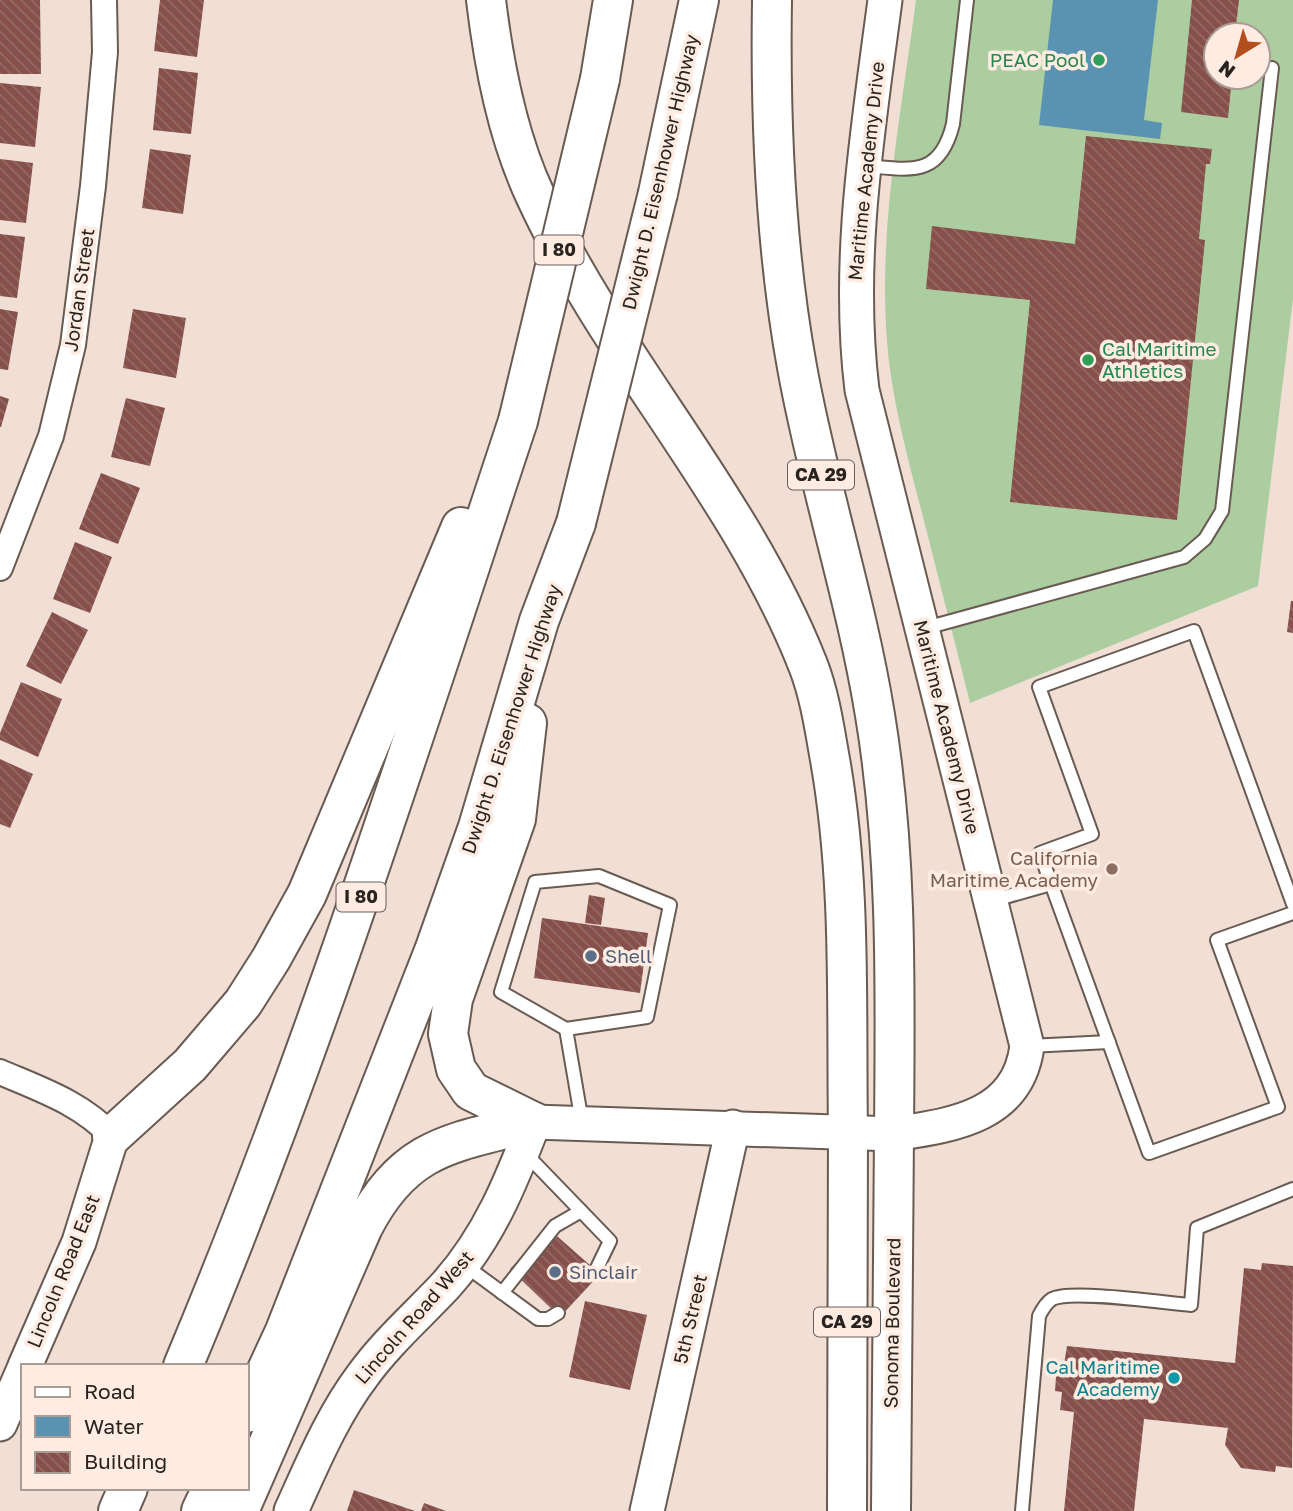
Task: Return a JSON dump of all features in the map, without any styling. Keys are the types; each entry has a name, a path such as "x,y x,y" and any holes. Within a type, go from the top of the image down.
{"main road":[{"name":"CA 29","path":"486,0 492,49 513,137 534,194 587,295 747,538 808,666 835,789 844,863 848,1132 847,1511"},
{"name":"I 80","path":"185,1364 248,1212 308,1050 518,421 600,79 612,0"},
{"name":"Dwight D. Eisenhower Highway","path":"248,1411 285,1331 435,951 478,827 539,621 576,523 659,193 699,0"},
{"name":"CA 29","path":"772,0 773,150 782,276 797,369 875,713 887,804 895,948 894,1134"},
{"path":"112,1136 190,1065 243,1003 271,959 307,894 451,546 518,421"},
{"path":"528,1137 471,1091 456,1069 448,1034 453,999 516,818 539,621"},
{"name":"Sonoma Boulevard","path":"891,1511 894,1134"},
{"path":"239,1511 363,1227 383,1192 407,1167 440,1147 528,1137"},
{"path":"118,1511 127,1490"},
{"path":"201,1511 211,1490"}],"street":[{"name":"Jordan Street","path":"0,568 51,436 73,345 93,186 104,51 104,0"},
{"name":"Maritime Academy Drive","path":"528,1137 582,1123 894,1134 952,1125 992,1106 1006,1096 1020,1077 1027,1046 861,376 856,336 855,284 863,166 885,0"},
{"path":"0,1072 69,1101 95,1118 112,1136"},
{"name":"5th Street","path":"647,1511 733,1128"},
{"name":"Lincoln Road East","path":"26,1364 79,1242 112,1136"},
{"name":"Lincoln Road West","path":"291,1511 338,1413 363,1374 463,1264 505,1197 528,1137"},
{"name":"Lincoln Road East","path":"0,1424 21,1376"}],"lane":[{"path":"863,166 906,169 925,167 940,156 949,141 953,124 967,0"},
{"path":"922,629 1184,557 1205,539 1222,511 1269,91"},
{"path":"1293,904 1194,631 1039,687 1092,834 1040,853 1149,1153 1278,1107 1217,940 1293,913"},
{"path":"566,1030 648,1017 670,905 599,876 535,882 501,992 566,1030 582,1123"},
{"path":"991,901 1051,884"},
{"path":"1027,1046 1109,1042"},
{"path":"528,1137 581,1211 610,1241 597,1268"},
{"path":"1022,1511 1039,1316 1044,1307 1052,1299 1076,1295 1191,1305 1196,1228 1293,1189"},
{"path":"502,1293 555,1226 581,1211"},
{"path":"463,1264 538,1319 548,1319 558,1314"}],"green space":[{"name":"Cal Maritime Athletics","path":"916,0 1293,0 1293,299 1258,586 970,703 904,443 888,350 886,244"}],"water":[{"name":"PEAC Pool","path":"1053,0 1158,0 1144,120 1162,123 1160,139 1039,125"}],"building":[{"path":"0,0 40,0 41,74 0,74"},
{"path":"160,0 204,0 197,57 154,51"},
{"path":"1192,0 1239,0 1237,21 1202,21 1202,91 1231,91 1228,118 1181,112"},
{"path":"159,68 198,73 191,134 153,130"},
{"path":"0,83 41,87 35,147 0,143"},
{"path":"1086,136 1212,149 1210,164 1206,164 1199,239 1205,240 1177,520 1010,502 1030,300 926,289 932,226 1075,244"},
{"path":"150,149 191,155 183,214 142,208"},
{"path":"0,159 33,163 26,223 0,220"},
{"path":"0,234 25,237 17,298 0,296"},
{"path":"0,309 18,312 8,370 0,369"},
{"path":"133,309 186,318 176,378 123,368"},
{"path":"0,396 9,399 1,427 0,427"},
{"path":"126,398 165,408 150,466 111,457"},
{"path":"101,473 140,488 118,544 79,529"},
{"path":"75,542 112,557 90,613 53,599"},
{"path":"1293,601 1293,633 1287,632"},
{"path":"52,612 88,630 61,684 26,666"},
{"path":"21,682 62,699 38,757 0,740 0,733"},
{"path":"0,759 33,774 10,828 0,824"},
{"path":"589,895 605,898 601,925 585,923"},
{"name":"Shell","path":"542,918 648,933 640,993 534,978"},
{"name":"Sinclair","path":"549,1229 600,1274 560,1317 510,1269"},
{"name":"Cal Maritime Academy","path":"1262,1263 1293,1266 1292,1468 1276,1466 1275,1472 1241,1468 1225,1445 1228,1428 1144,1419 1134,1511 1064,1511 1074,1412 1060,1410 1062,1392 1055,1391 1057,1363 1064,1364 1067,1346 1235,1363 1244,1268 1261,1270"},
{"path":"585,1301 647,1315 630,1390 569,1377"},
{"path":"354,1490 415,1511 347,1511"},
{"path":"424,1503 446,1511 421,1511"}],"place":[{"name":"PEAC Pool","path":"1099,60"},
{"name":"Cal Maritime Athletics","path":"1088,360"},
{"name":"California Maritime Academy","path":"1112,869"},
{"name":"Shell","path":"591,956"},
{"name":"Sinclair","path":"555,1272"},
{"name":"Cal Maritime Academy","path":"1174,1378"}]}
